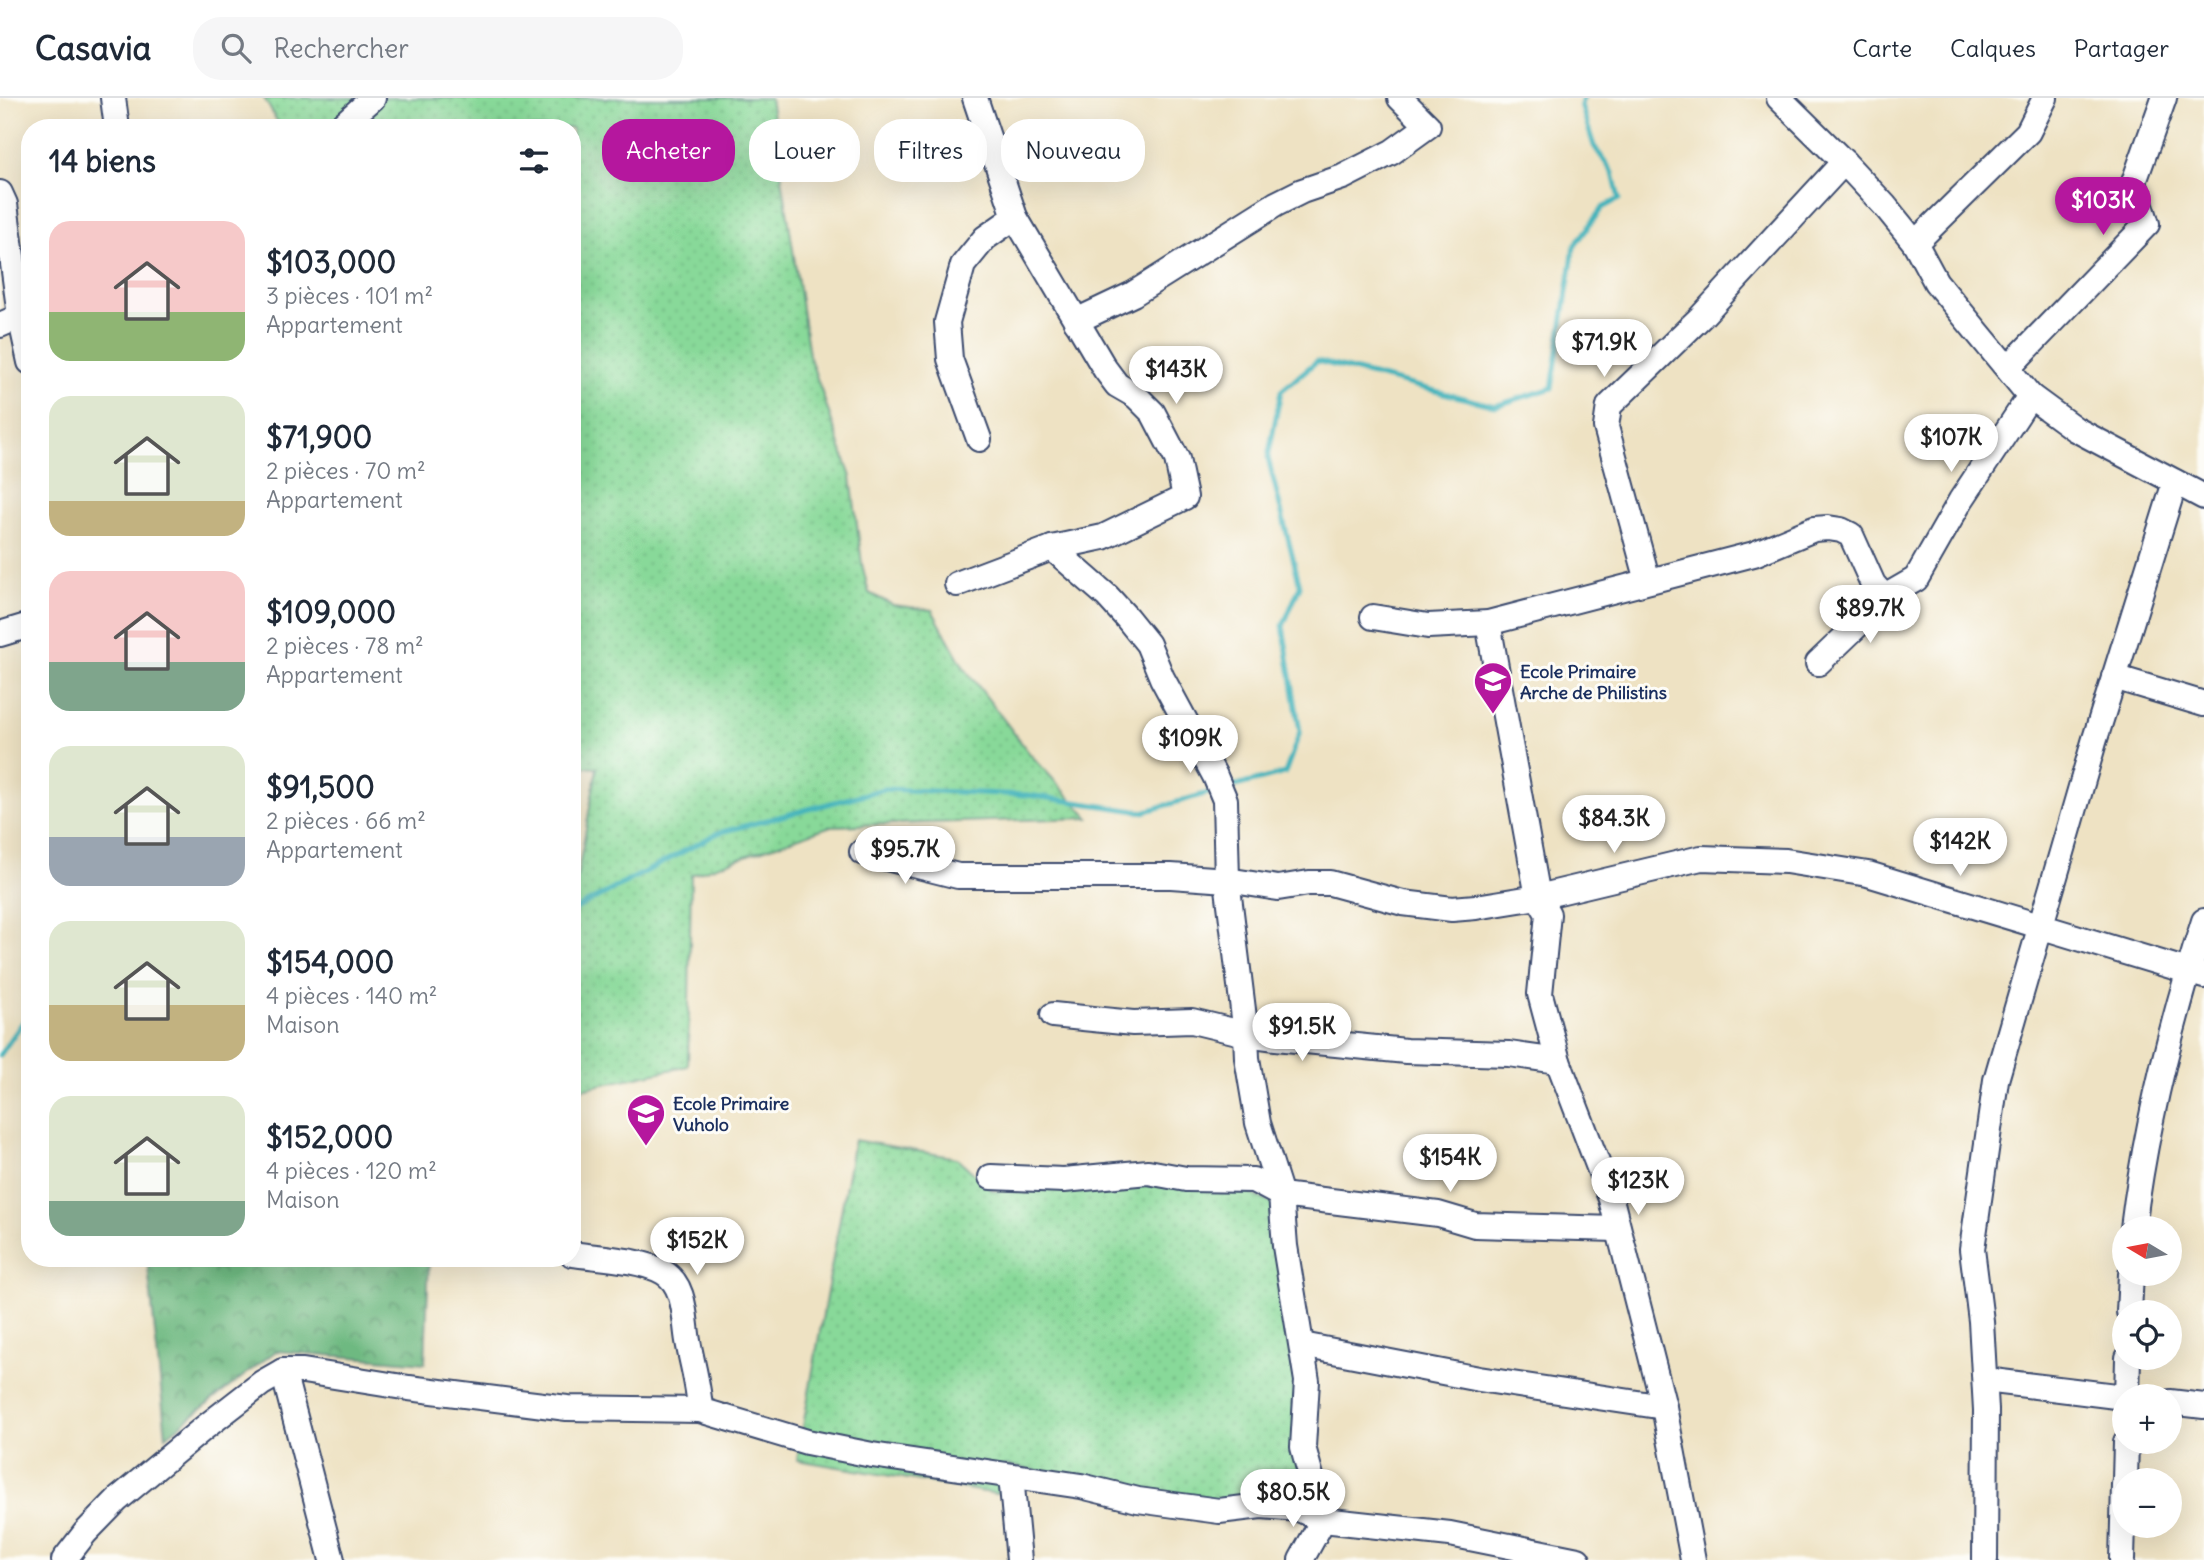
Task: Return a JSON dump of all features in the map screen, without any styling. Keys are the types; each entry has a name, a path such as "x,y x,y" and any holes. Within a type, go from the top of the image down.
{"street":[{"path":"113,98 116,119"},
{"path":"349,119 373,98"},
{"path":"957,584 1052,548 1103,537 1185,498 1177,459 1153,413 1136,396 1117,385 1105,369 1015,217 975,98"},
{"path":"1076,321 1133,294 1276,204 1302,191 1343,177 1392,152 1428,125 1400,98"},
{"path":"1779,98 1885,206 1915,243 1936,282 2030,396 2075,429 2204,497"},
{"path":"1915,243 2028,132 2045,98"},
{"path":"2008,368 2147,224 2134,183 2164,98"},
{"path":"1648,582 1606,427 1609,406 1692,326 1844,162"},
{"path":"0,193 5,204 17,318"},
{"path":"979,439 950,359 947,322 963,265 985,238 1015,217"},
{"path":"1818,663 1890,593 1916,579 1961,500 2030,396"},
{"path":"1986,1560 1986,1410 1981,1321 1972,1249 1996,1080 2114,677 2175,482"},
{"path":"1373,617 1428,626 1488,623 1754,554 1814,529 1828,528 1851,535 1873,584 1881,593 1890,593"},
{"path":"1052,548 1107,596 1148,644 1162,678 1200,745 1225,800 1227,880 1247,1058 1258,1123 1281,1195 1285,1246 1307,1381 1303,1447 1324,1520 1301,1560"},
{"path":"1488,623 1538,897 1548,914 1539,994 1558,1061 1611,1199 1664,1407 1693,1560"},
{"path":"0,634 21,628"},
{"path":"2114,677 2204,704"},
{"path":"862,852 958,876 1171,876 1227,880 1278,888 1330,883 1403,903 1451,909 1538,897 1701,858 1786,861 1868,874 2196,974"},
{"path":"2134,1216 2151,1117 2196,974 2204,921"},
{"path":"1053,1015 1133,1023 1192,1021 1246,1034 1406,1051 1509,1054 1558,1061"},
{"path":"992,1177 1064,1180 1149,1172 1186,1179 1253,1180 1281,1195 1427,1212 1475,1225 1618,1228"},
{"path":"581,1255 636,1264 662,1272 671,1278 684,1306 700,1410"},
{"path":"1302,1345 1479,1378 1664,1407"},
{"path":"283,1371 332,1560"},
{"path":"64,1560 85,1533 117,1500 223,1413 262,1383 283,1371 303,1371 409,1388 567,1408 700,1410 807,1442 872,1455 1081,1486 1138,1500 1219,1511 1261,1506 1298,1509 1324,1520 1450,1534 1578,1560"},
{"path":"1984,1380 2112,1395"},
{"path":"2182,1403 2204,1406"},
{"path":"1011,1476 1019,1560"},
{"path":"2122,1560 2123,1538"}],"green space":[{"path":"264,98 770,98 773,119 749,119 749,182 783,182 809,355 851,477 862,564 869,593 893,605 932,610 963,666 1030,754 1089,818 831,826 691,875 688,1066 581,1089 581,856 597,768 581,767 581,119 276,119"},
{"path":"854,1140 957,1158 993,1191 1124,1183 1239,1189 1276,1205 1312,1502 1215,1504 1005,1465 997,1494 797,1460"},
{"path":"148,1267 429,1267 425,1363 276,1351 166,1436"}],"waterway":[{"path":"1228,788 1285,773 1300,732 1283,626 1300,586 1268,458 1281,391 1317,361 1495,406 1552,388 1574,247 1602,208 1619,199 1613,173 1594,146 1581,105 1583,98"},
{"path":"581,906 718,833 884,789 1028,795 1143,812 1215,791"},
{"path":"0,1055 21,1025"}],"place":[{"name":"Ecole Primaire Arche de Philistins","path":"1493,715"},
{"name":"Ecole Primaire Vuholo","path":"646,1147"}]}
